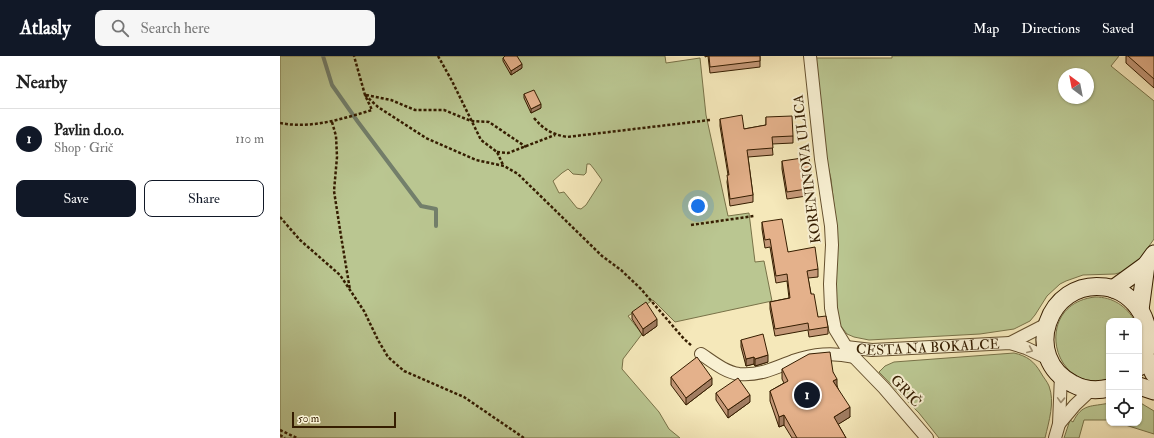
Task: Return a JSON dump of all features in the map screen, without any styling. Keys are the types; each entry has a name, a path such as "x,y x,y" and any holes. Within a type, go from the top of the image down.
{"street":[{"name":"KORENINOVA ULICA","path":"810,56 820,152 831,226 831,308 835,329 846,347"},
{"name":"CESTA NA BOKALCE","path":"1113,289 1150,259"},
{"name":"CESTA NA BOKALCE","path":"1140,310 1150,259"},
{"name":"CESTA NA BOKALCE","path":"1106,388 1092,389 1078,386 1060,375 1049,359 1045,342 1047,324 1051,315 1056,306 1064,298 1082,288 1092,287 1113,289 1128,297 1140,310 1147,329 1148,343 1142,361 1154,374"},
{"name":"CESTA NA BOKALCE","path":"1010,343 1047,324"},
{"name":"CESTA NA BOKALCE","path":"846,347 872,350 1010,343 1026,348 1049,359"},
{"name":"GRIČ","path":"846,347 927,438"},
{"path":"701,354 721,368 738,374 752,375 773,370 808,357 839,354 854,357"},
{"path":"1055,438 1059,424 1060,375"},
{"path":"1142,387 1154,391"},
{"path":"1059,424 1092,389"}],"path":[{"path":"280,123 292,125 332,122 372,110 365,95 354,56"},
{"path":"438,56 481,140 497,152 504,166"},
{"path":"365,95 392,100 415,110 444,110 471,121 489,122 526,147"},
{"path":"365,95 378,106 426,138 476,160 504,166 518,174 602,256 621,270 641,289 684,339 701,354"},
{"path":"534,118 547,131 556,135 567,137 710,120"},
{"path":"332,122 336,136 337,157 334,191 351,292"},
{"path":"497,152 508,153 556,135"},
{"path":"691,225 754,216"},
{"path":"280,217 300,240 340,275 364,311 388,357 404,371 464,397 524,438"},
{"path":"280,430 297,438"},
{"path":"280,435 285,438"}],"green space":[{"path":"280,56 665,56 666,63 700,58 706,115 728,216 749,213 755,262 764,261 772,301 675,322 653,300 628,316 642,334 623,359 622,369 659,412 669,429 680,438 280,438","holes":["587,164 590,164 602,180 586,205 581,209 577,208 564,192 559,193 553,181 568,169 573,174 584,175 586,173"]},
{"path":"892,56 1119,56 1111,66 1154,101 1154,239 1133,269 1115,274 1083,275 1060,284 1047,296 1030,321 1014,329 980,334 869,340 847,334 840,325 836,306 835,215 831,179 826,157 816,58 892,58"},
{"path":"1095,297 1102,297 1118,303 1133,318 1106,318 1106,379 1089,380 1073,374 1062,362 1057,347 1056,330 1062,315 1075,303"},
{"path":"1014,353 1026,357 1033,362 1049,386 1051,392 1050,418 1045,438 939,438 919,413 879,372 885,366 894,362"},
{"path":"1106,404 1106,420 1084,420 1079,438 1064,438 1070,420 1073,422 1080,412 1088,407"},
{"path":"1142,404 1154,411 1154,434 1129,426 1142,426"}],"building":[{"path":"505,56 517,56 522,64 511,71 503,58"},
{"path":"709,56 760,56 760,61 710,67"},
{"path":"1128,56 1154,56 1154,79"},
{"path":"534,90 541,104 531,109 524,94"},
{"path":"742,115 744,129 766,125 766,117 792,116 793,136 772,137 773,148 747,150 753,195 730,199 727,175 729,175 720,119"},
{"path":"809,157 813,188 787,192 782,161"},
{"path":"782,219 788,252 815,247 818,269 807,271 811,294 814,294 818,317 826,316 828,327 809,330 808,323 775,329 770,302 790,298 787,274 776,276 770,239 765,240 762,222"},
{"path":"646,302 657,319 643,329 632,312"},
{"path":"763,334 768,355 755,359 754,357 746,359 741,340"},
{"path":"830,352 833,372 837,379 833,381 850,407 834,417 846,438 797,438 784,415 779,417 770,391 788,381 782,369 809,354"},
{"path":"697,357 712,378 686,398 671,377"},
{"path":"738,378 750,395 728,410 716,393"}],"waterway":[{"path":"323,56 332,85 358,122 421,206 436,209 436,226"}],"place":[{"name":"Pavlin d.o.o.","path":"807,395"}]}
